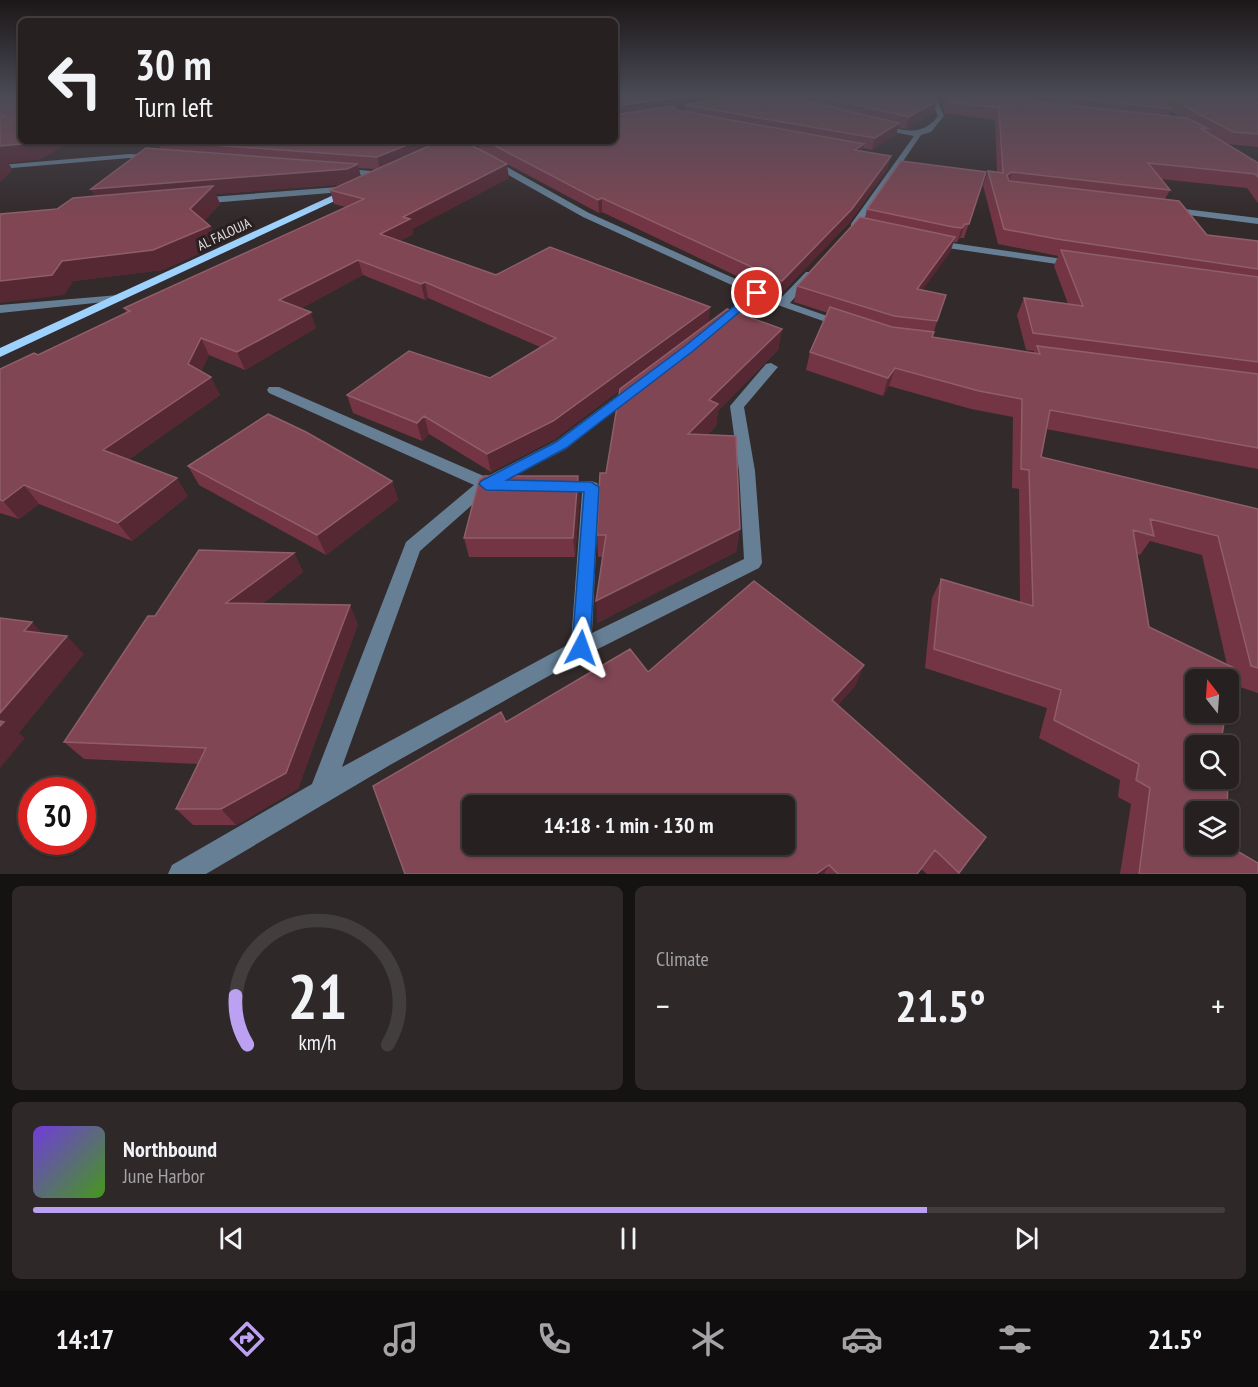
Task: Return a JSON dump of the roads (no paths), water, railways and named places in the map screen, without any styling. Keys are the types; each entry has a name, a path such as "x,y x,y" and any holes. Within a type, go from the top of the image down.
{"main road":[{"name":"AL FALOUJA","path":"0,353 392,170"}],"street":[{"path":"846,235 918,136 913,135"},
{"path":"476,154 586,215 782,304 856,328"},
{"path":"0,167 129,156 165,158"},
{"path":"891,158 902,160"},
{"path":"325,170 381,175"},
{"path":"191,201 354,188"},
{"path":"1155,209 1258,221"},
{"path":"854,226 875,231"},
{"path":"917,240 1086,266"},
{"path":"782,304 814,269"},
{"path":"706,335 757,293"},
{"path":"0,309 119,298"},
{"path":"181,874 321,792 581,648 753,563 747,471 737,406 771,367"},
{"path":"321,792 412,547 486,484 561,445 646,381"},
{"path":"274,390 486,484 521,485"},
{"path":"545,486 591,487 581,648"}]}
